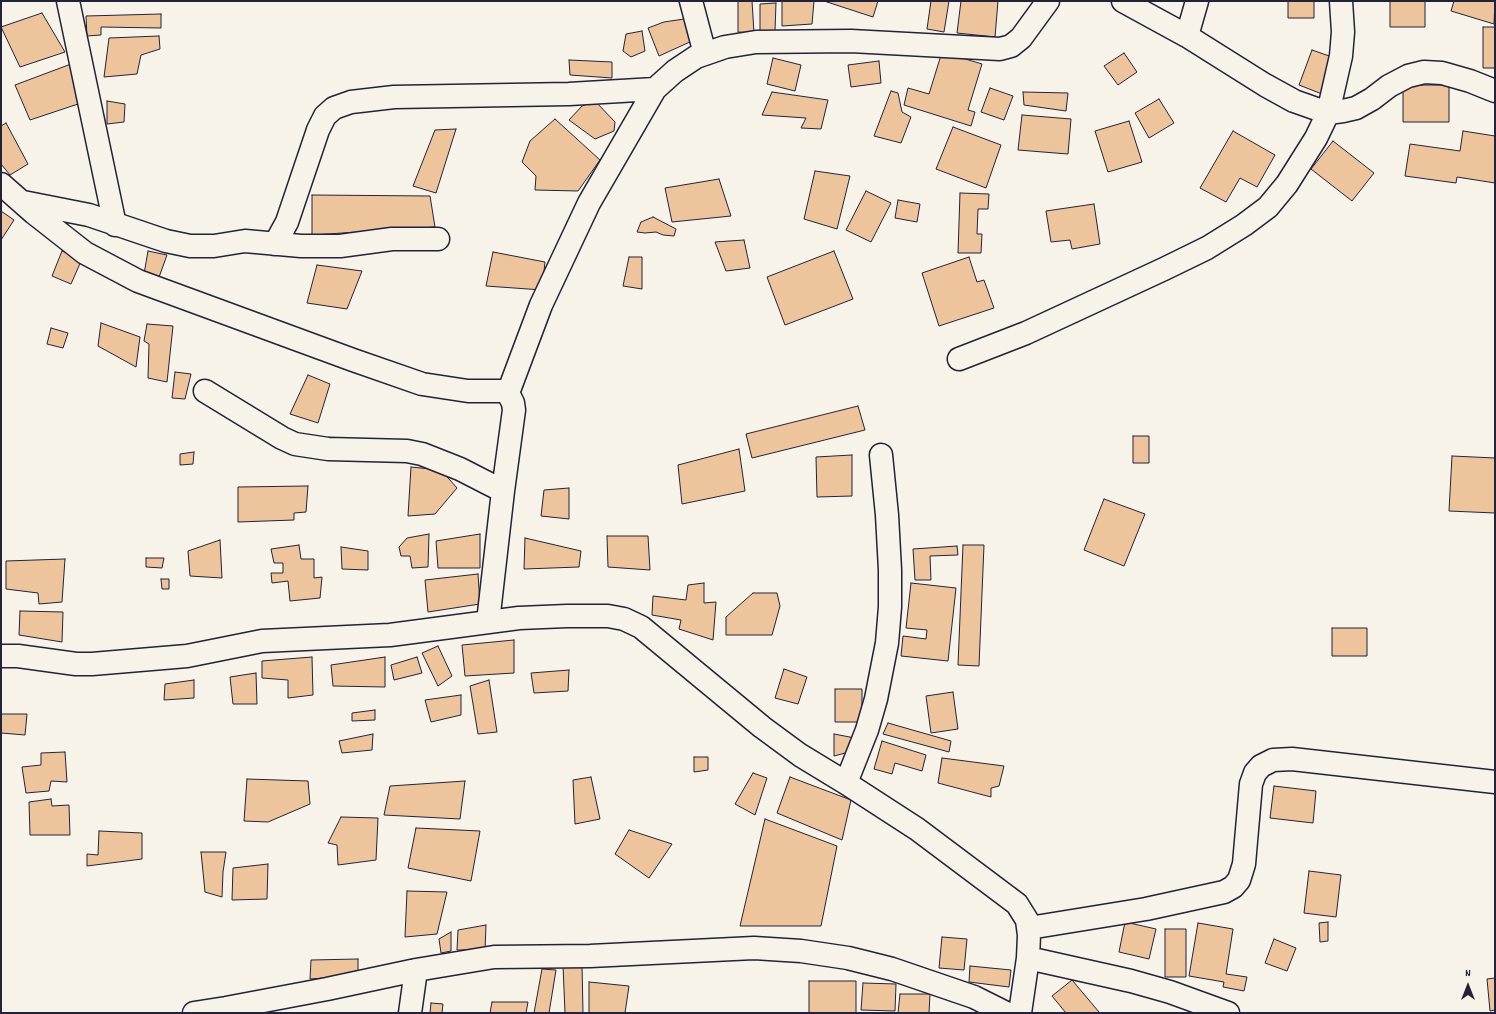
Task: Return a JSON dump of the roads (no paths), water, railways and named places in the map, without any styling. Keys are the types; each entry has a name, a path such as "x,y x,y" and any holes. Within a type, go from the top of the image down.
{"street":[{"path":"68,1 115,225"},
{"path":"691,1 705,54"},
{"path":"488,622 514,410 508,393 541,305 567,248 589,203 655,89 675,71 696,57 725,47 756,42 851,41 1000,49 1011,46 1021,38 1048,1"},
{"path":"1123,1 1187,36 1265,85 1294,101 1328,113 1343,112 1356,108 1372,99 1389,86 1408,76 1424,72 1442,73 1470,81 1495,91"},
{"path":"1187,36 1197,1"},
{"path":"959,359 1026,333 1207,248 1244,225 1268,206 1287,184 1316,138 1328,113 1341,56 1343,32 1341,1"},
{"path":"275,244 287,222 318,130 325,116 334,108 351,102 394,97 569,94 655,89"},
{"path":"1,184 19,201 85,253 138,281 422,384 468,391 503,391 508,393"},
{"path":"19,201 82,214 166,241 190,246 214,246 245,241 301,246 340,246 392,239 438,239"},
{"path":"205,391 295,444 328,449 407,451 422,454 460,469 503,491"},
{"path":"846,783 867,730 876,699 887,643 890,607 890,570 887,515 881,455"},
{"path":"1,656 18,656 76,664 92,664 187,656 262,641 390,635 488,622 567,616 608,616 624,619 641,627 762,727 800,756 846,783 917,829 1017,904 1024,913 1029,935 1028,958 1020,1013"},
{"path":"1028,928 1146,909 1224,892 1233,887 1239,880 1244,864 1251,784 1255,773 1261,766 1273,760 1292,759 1495,782"},
{"path":"194,1013 320,990 416,970 494,957 590,956 754,948 801,951 848,958 892,969 974,997 1006,1013"},
{"path":"1028,958 1131,981 1170,992 1228,1013"},
{"path":"410,1013 416,970"}]}
